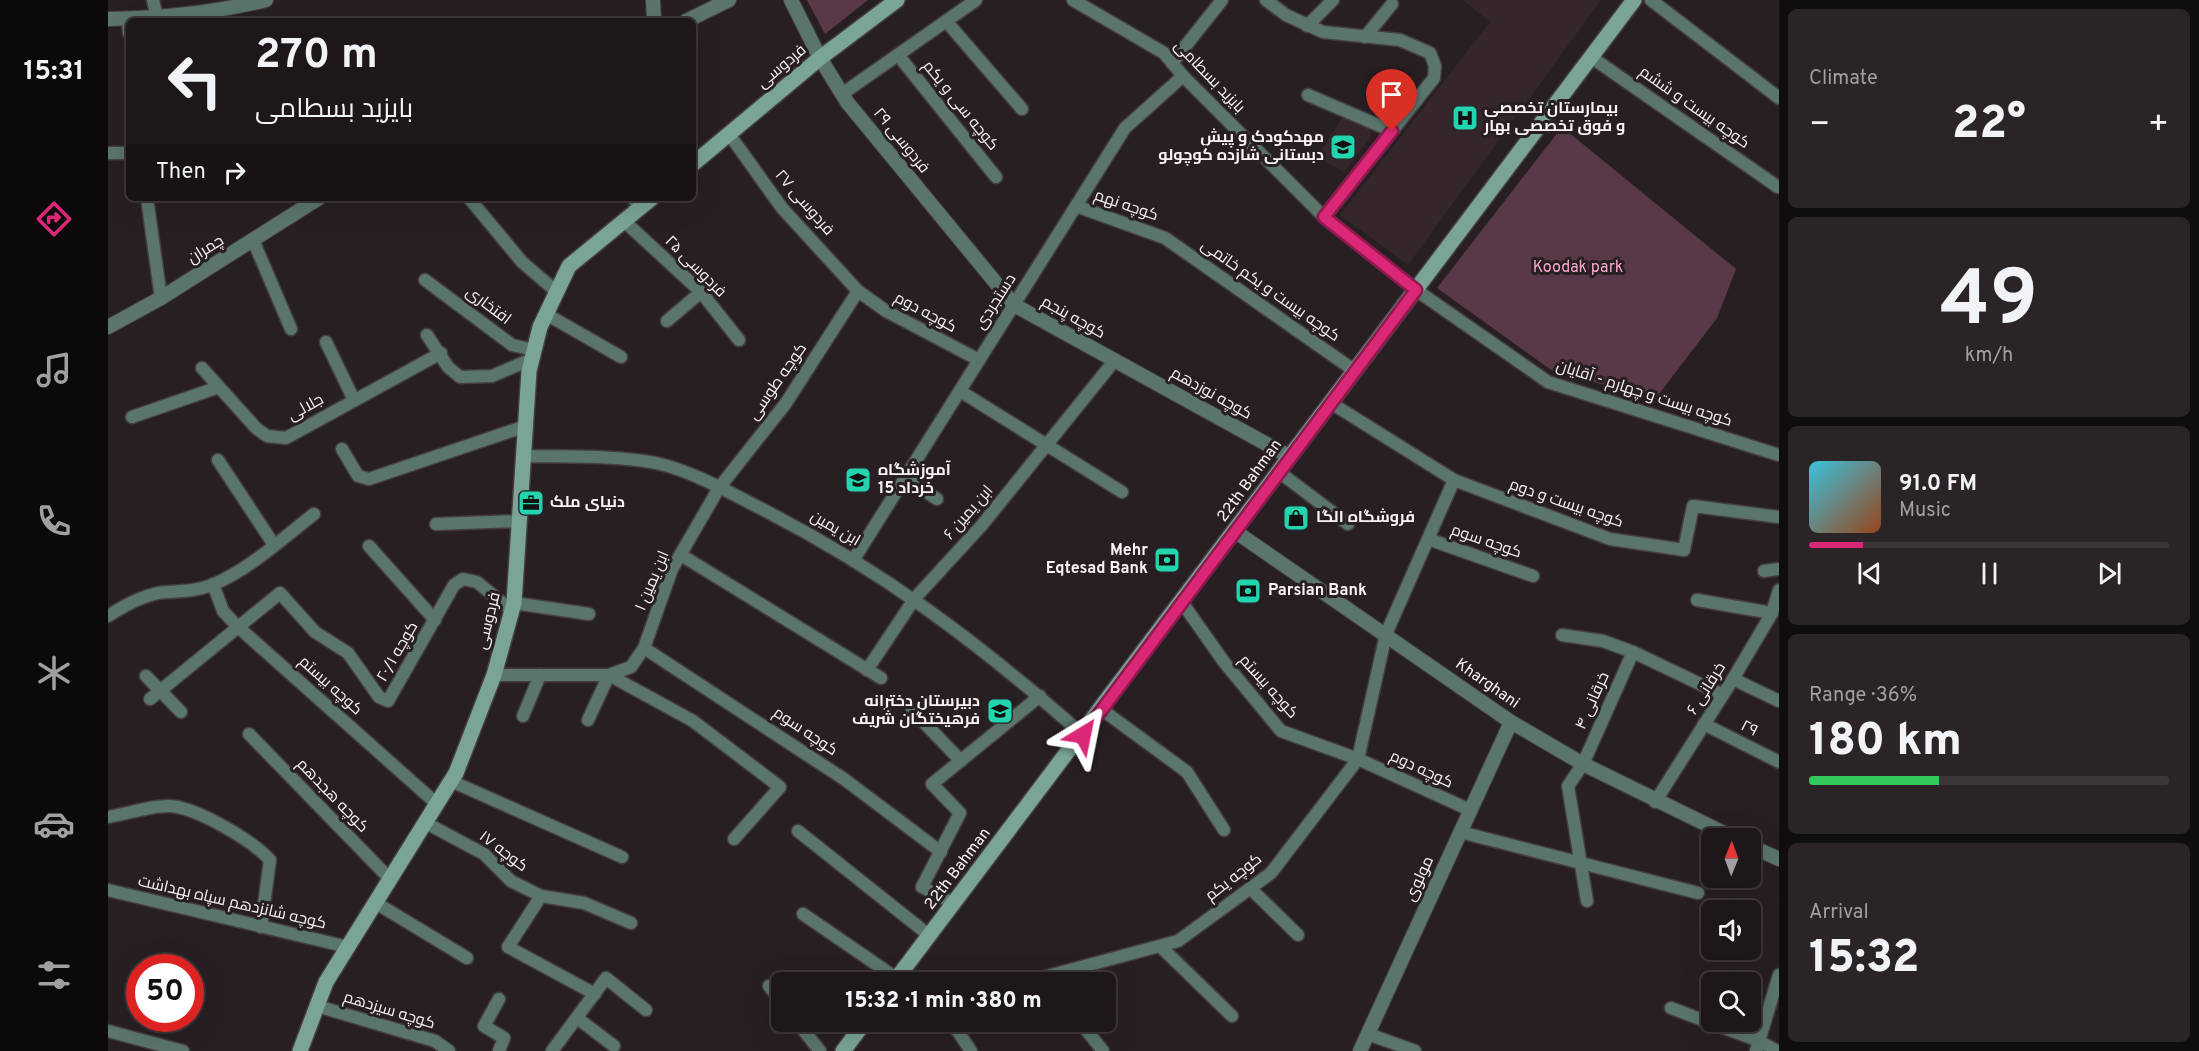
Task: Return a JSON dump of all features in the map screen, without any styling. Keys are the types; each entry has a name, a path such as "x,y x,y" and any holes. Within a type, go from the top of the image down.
{"main road":[{"name":"فردوسی","path":"696,162 820,58 897,0"},
{"name":"22th Bahman","path":"904,972 1634,0"},
{"name":"فردوسی","path":"300,1051 326,982 452,781 494,675 513,607 533,355 546,314 569,266 624,221 636,203"},
{"path":"843,1051 857,1032"}],"street":[{"path":"153,0 157,18 226,10 266,0"},
{"path":"653,0 654,18"},
{"path":"692,18 729,0"},
{"name":"فردوسی ۲۹","path":"791,0 820,58 842,94 1014,305"},
{"path":"842,94 976,0"},
{"name":"بایزید بسطامی","path":"1073,0 1164,53 1183,76 1324,217 1416,290"},
{"path":"1172,63 1222,0"},
{"path":"1266,0 1307,26 1323,32 1400,40 1431,53 1435,66 1434,78 1324,217"},
{"path":"1307,26 1333,0"},
{"path":"1651,0 1779,98"},
{"path":"1365,37 1392,4"},
{"path":"108,19 126,25"},
{"path":"946,21 1022,109"},
{"name":"کوچه سی و یکم","path":"898,55 996,177"},
{"name":"کوچه بیست و ششم","path":"1591,57 1778,187"},
{"name":"دستجردی","path":"854,559 1125,128 1183,76"},
{"path":"1308,95 1392,131"},
{"name":"فردوسی ۲۷","path":"729,134 782,208 858,291"},
{"path":"108,153 126,153"},
{"path":"147,201 161,298"},
{"name":"چمران","path":"108,327 161,298 314,201"},
{"path":"471,201 522,262 557,291"},
{"name":"کوچه نهم","path":"1076,206 1165,238"},
{"name":"فردوسی ۲۵","path":"624,221 701,292 739,340"},
{"name":"کوچه بیست و یکم خاتمی","path":"1165,238 1355,371"},
{"path":"254,240 291,329"},
{"name":"افتخاری","path":"425,280 512,345 533,355"},
{"name":"کوچه بیست و چهارم - آقایان","path":"1416,290 1548,382 1779,455"},
{"name":"کوچه دوم","path":"858,291 886,311 979,360"},
{"name":"کوچه طوسی","path":"719,488 786,403 858,291"},
{"path":"667,321 701,292"},
{"name":"کوچه پنجم","path":"1014,305 1115,360"},
{"path":"546,314 621,357"},
{"path":"427,335 441,353 448,367 460,377 492,376 533,355"},
{"path":"326,342 354,400"},
{"name":"جلالی","path":"202,368 256,428 267,436 286,438 441,353"},
{"path":"1046,446 1115,360"},
{"name":"کوچه نوزدهم","path":"1115,360 1290,457"},
{"path":"132,417 219,387"},
{"path":"960,391 1122,492"},
{"name":"کوچه بیست و دوم","path":"1331,403 1454,480 1610,539 1684,550 1693,506 1779,517"},
{"path":"342,450 358,476 369,479 526,426"},
{"name":"ابن یمین ۶","path":"867,670 915,598 982,525 1046,446"},
{"name":"ابن یمین","path":"524,456 609,458 658,464 719,488 854,559 915,598 1040,696 1083,735"},
{"path":"218,460 274,545"},
{"path":"1279,472 1348,524"},
{"path":"905,478 937,499"},
{"path":"1386,634 1454,480"},
{"name":"ابن یمین ۱","path":"609,675 631,667 645,648 672,569 719,488"},
{"path":"108,616 129,603 165,592 190,592 213,584 237,572 314,514"},
{"path":"436,524 520,521"},
{"name":"Kharghani","path":"1236,532 1511,722 1582,764 1655,802 1712,828"},
{"name":"کوچه سوم","path":"1428,539 1533,576"},
{"path":"369,546 435,620"},
{"path":"681,555 881,678"},
{"path":"1764,571 1779,569"},
{"name":"کوچه ۲۰/۱","path":"155,695 280,593 315,632 348,653 379,697 388,701 454,585 463,579 477,582 513,607"},
{"name":"کوچه بیستم","path":"213,584 223,611 237,626 437,804"},
{"name":"خرقانی ۶","path":"1655,802 1772,613 1779,590"},
{"path":"1697,600 1772,613"},
{"name":"کوچه بیستم","path":"1181,601 1224,662 1281,731 1358,759"},
{"path":"513,607 589,614"},
{"name":"کوچه یکم","path":"1074,972 1178,941 1271,873 1358,759 1386,634"},
{"path":"1562,635 1603,641 1633,652 1723,695"},
{"name":"کوچه سوم","path":"645,648 844,778 941,852"},
{"name":"خرقانی ۴","path":"1580,863 1568,786 1582,764 1633,652"},
{"path":"494,675 609,675 693,721 780,787 734,839"},
{"path":"523,716 540,675"},
{"path":"588,720 609,675"},
{"path":"146,676 155,695 181,712"},
{"path":"1733,679 1779,701"},
{"path":"954,904 922,887 960,813 932,784 1040,696"},
{"path":"1101,709 1187,772 1224,830"},
{"path":"912,710 961,761"},
{"name":"مولوی","path":"1360,1051 1511,722"},
{"name":"۲۹","path":"1704,724 1779,762"},
{"name":"کوچه هجدهم","path":"249,735 391,880"},
{"name":"کوچه دوم","path":"1358,759 1470,810"},
{"path":"452,781 622,857"},
{"path":"108,817 168,806 188,810 260,849 270,860 261,927"},
{"name":"۱۷ کوچه","path":"426,823 484,854 511,881 541,896 584,903 632,923"},
{"path":"798,831 930,936"},
{"path":"1460,832 1698,893"},
{"path":"1761,851 1779,860"},
{"path":"1580,863 1587,901"},
{"path":"1250,888 1298,935"},
{"name":"کوچه شانزدهم سپاه بهداشت","path":"108,890 348,947"},
{"path":"541,896 508,947 595,994"},
{"path":"376,903 467,958"},
{"path":"803,914 885,972"},
{"path":"1161,947 1232,1016"},
{"path":"1758,1046 1779,975"},
{"path":"552,1051 606,978 646,1010"},
{"path":"499,999 484,1026 504,1038 500,1051"},
{"name":"کوچه سیزدهم","path":"317,1006 435,1041 449,1051"},
{"path":"1671,1008 1758,1046 1777,1051"},
{"path":"576,1018 614,1046"},
{"path":"108,1031 183,1051"},
{"path":"805,1032 820,1051"},
{"path":"957,1032 971,1051"},
{"path":"1088,1032 1103,1051"},
{"path":"1368,1034 1415,1051"}],"shaded area":[{"name":"بیمارستان تخصصی و فوق تخصصی بهار","path":"1463,0 1601,0 1408,265 1340,215 1490,22"},
{"name":"مهدکودک و پیش دبستانی شازده کوچولو","path":"1344,115 1369,129 1371,137 1344,172 1317,157"}],"green space":[{"path":"807,0 868,0 825,34"},
{"name":"Koodak park","path":"1562,127 1736,269 1717,318 1656,398 1554,372 1437,288"}],"place":[{"name":"بیمارستان تخصصی و فوق تخصصی بهار","path":"1465,118"},
{"name":"مهدکودک و پیش دبستانی شازده کوچولو","path":"1343,147"},
{"name":"آموزشگاه 15 خرداد","path":"858,480"},
{"name":"دنیای ملک","path":"531,503"},
{"name":"فروشگاه الگا","path":"1296,518"},
{"name":"Mehr Eqtesad Bank","path":"1167,560"},
{"name":"Parsian Bank","path":"1248,591"},
{"name":"دبیرستان دخترانه فرهیختگان شریف","path":"1000,711"}],"route":[{"path":"1083,735 1181,601 1236,532 1416,290 1324,217 1392,131"}]}
